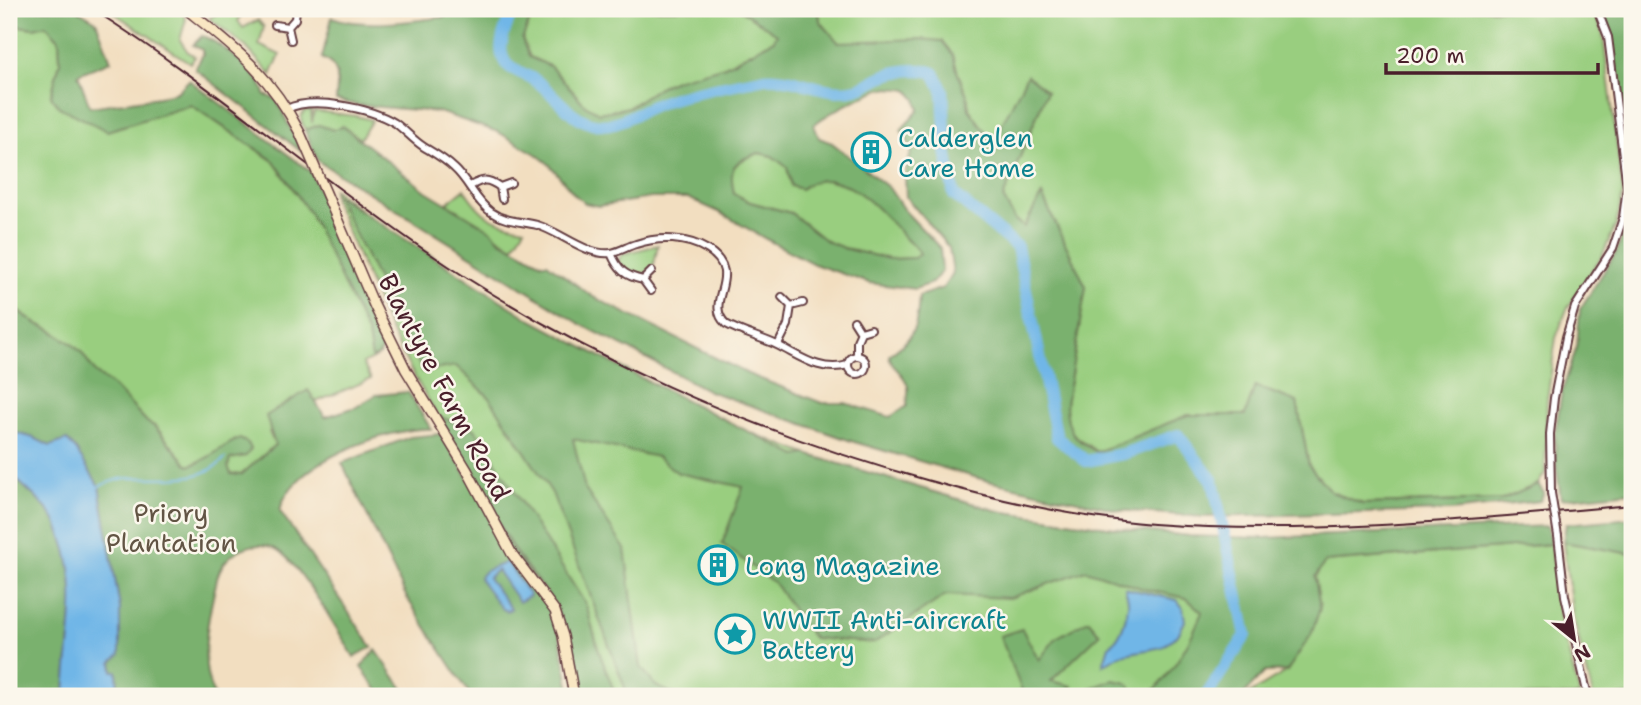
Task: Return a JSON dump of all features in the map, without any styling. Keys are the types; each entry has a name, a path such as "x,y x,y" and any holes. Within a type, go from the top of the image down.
{"main road":[{"name":"Blantyre Farm Road","path":"186,9 254,65 287,108 374,305 406,370 463,463 512,554 555,611 564,636 574,696"}],"street":[{"path":"288,27 295,19 296,9"},
{"path":"1588,696 1566,596 1551,493 1550,434 1566,337 1575,307 1613,248 1623,218 1627,187 1608,37 1597,9"},
{"path":"275,25 288,27"},
{"path":"288,27 291,40"},
{"path":"287,108 302,104 325,104 373,114 395,123 454,167 480,202 500,217 552,230 588,249 611,253 649,240 665,238 706,249 723,263 726,273 718,309 719,318 726,324 778,345 810,363 836,367 848,365"},
{"path":"470,186 482,179 489,179 500,187 502,199"},
{"path":"500,187 511,183"},
{"path":"611,253 622,273 643,280 651,291"},
{"path":"643,280 652,271"},
{"path":"782,297 791,306"},
{"path":"791,306 803,303"},
{"path":"778,345 788,325 791,306"},
{"path":"854,321 861,332"},
{"path":"857,356 857,341 861,332 871,328"},
{"path":"857,356 865,361 866,366 863,371 855,373 848,365 850,359 857,356"}],"green space":[{"path":"9,9 76,9 96,21 111,61 78,74 90,107 159,97 177,92 189,80 311,172 384,342 380,355 372,359 368,335 310,214 274,161 191,105 107,131 59,107 51,96 60,62 59,39 46,25 34,28 9,25"},
{"path":"108,9 179,9 186,19 180,40 195,57 190,63"},
{"path":"226,9 244,9 238,21 243,28 258,20 264,27 259,45 280,55 271,75 246,47 209,18"},
{"path":"535,9 739,9 777,34 774,40 725,66 661,86 629,107 599,113 585,105 550,66 530,57 522,39"},
{"path":"535,9 522,39 529,57 550,66 585,105 599,113 629,107 661,86 725,66 774,40 777,34 739,9 821,9 820,21 838,42 920,39 942,41 953,55 969,109 993,142 1027,75 1047,91 1003,198 1015,220 1024,227 1042,195 1086,287 1066,404 1070,428 1083,443 1097,452 1188,415 1245,415 1255,386 1297,402 1309,466 1331,492 1363,504 1502,500 1538,484 1544,493 1540,501 1452,511 1203,517 1118,510 988,481 854,442 709,391 582,325 318,161 305,130 319,125 333,130 342,126 426,191 492,231 500,240 542,263 547,263 593,297 748,374 822,403 845,403 890,417 907,406 908,389 907,382 889,355 910,337 917,315 919,296 943,288 953,273 949,248 906,197 905,174 912,149 901,130 919,110 916,99 908,90 885,88 848,104 814,125 819,138 832,143 889,188 904,210 940,248 942,271 932,283 915,289 869,283 814,264 688,198 651,198 598,206 585,203 550,165 498,132 439,112 357,105 336,100 337,75 333,66 322,58 332,17 358,23 388,23 445,17 446,12","holes":["759,153 772,156 787,167 791,186 801,189 815,181 830,180 859,192 885,215 920,254 914,258 889,259 846,249 826,241 791,213 750,202 734,194 734,166"]},
{"path":"821,9 1593,9 1603,35 1623,194 1616,225 1603,254 1567,309 1556,338 1547,400 1545,473 1538,484 1502,500 1363,504 1331,492 1309,466 1297,402 1255,386 1246,415 1188,415 1097,452 1071,433 1066,416 1086,287 1041,196 1024,227 1015,220 1003,198 1047,91 1027,76 993,143 969,109 953,55 874,43 838,42 820,21"},
{"path":"1602,9 1632,9 1632,183 1611,34"},
{"path":"9,25 34,28 46,25 59,39 60,62 51,96 107,131 191,105 273,161 310,213 368,335 372,359 363,364 371,379 316,402 308,390 269,432 275,445 241,475 231,474 228,467 234,441 219,453 189,466 155,426 148,423 115,388 96,373 81,352 9,304"},
{"path":"202,36 240,61 257,79 265,95 276,99 302,152 195,69 203,54 202,50 193,45"},
{"path":"311,110 312,123 314,111 372,120 360,139 342,126 333,130 319,125 305,130 302,116 305,111"},
{"path":"759,153 772,156 787,167 791,186 801,189 815,181 830,180 859,192 885,215 920,254 914,258 889,259 846,249 826,241 791,213 750,202 734,193 734,167 743,159"},
{"path":"1632,183 1632,492 1561,499 1555,433 1562,392 1577,346 1580,309 1617,251 1628,219"},
{"path":"333,189 438,268 594,359 711,417 806,454 998,511 1189,536 1210,579 1184,696 578,696 567,636 554,603 525,567 413,374 390,330 334,200"},
{"path":"464,189 476,206 489,217 525,228 513,247 447,203"},
{"path":"336,195 530,319 797,456 806,454 998,511 1121,529 1189,536 1264,538 1547,526 1551,544 1325,562 1315,577 1320,608 1311,635 1287,671 1265,672 1242,696 1149,696 1180,657 1202,612 1186,598 1144,589 1086,570 1010,598 946,595 874,643 813,638 774,583 722,544 743,487 678,473 657,457 573,439 585,489 625,549 641,667 656,686 678,696 628,696 552,493 489,397 456,366 423,372"},
{"path":"658,245 654,264 643,276 622,269 618,260 623,254"},
{"name":"Priory Plantation","path":"9,304 81,352 96,373 154,426 189,466 240,439 248,443 251,449 246,456 230,459 228,467 231,474 241,475 275,445 266,416 308,390 325,417 356,407 376,395 408,392 431,429 390,434 342,451 301,478 287,494 280,511 372,647 354,657 319,601 288,559 271,547 252,546 235,553 222,566 218,575 205,653 209,683 215,696 118,696 117,672 113,671 112,661 120,608 99,486 67,440 50,446 9,431"},
{"path":"438,416 475,429 586,605 616,696 578,696 567,636 554,603 513,549"},
{"path":"441,434 550,609 559,631 571,696 471,696 407,598 342,463 410,437"},
{"path":"9,472 53,517 68,557 72,616 65,696 9,696"},
{"path":"1632,518 1632,554 1563,542 1566,524"},
{"path":"1563,542 1632,554 1632,696 1593,696 1573,617"},
{"path":"1551,544 1560,621 1580,696 1246,696 1287,671 1320,607 1315,577 1324,562"},
{"path":"1088,620 1100,634 1051,681 1072,686 1067,696 1024,696 1000,636 1022,629 1039,660 1056,638"},
{"path":"376,650 408,696 382,696 361,667"},
{"path":"1113,680 1127,683 1131,687 1132,696 1077,696 1089,689"}],"water":[{"path":"9,431 50,446 67,440 99,486 120,608 120,655 112,662 113,671 117,671 118,696 65,696 72,616 68,557 53,517 9,472"},
{"path":"507,562 530,596 519,602 497,570 488,578 511,609 507,611 502,609 479,578 485,571"},
{"path":"1125,588 1177,600 1183,608 1185,621 1178,635 1162,647 1120,655 1103,665 1109,646 1117,638 1125,622 1128,603"}],"waterway":[{"path":"513,9 502,40 505,62 542,85 574,115 598,125 621,121 677,97 765,78 845,91 900,72 922,70 934,73 943,91 946,150 954,195 1017,247 1057,438 1086,461 1123,454 1178,435 1213,481 1246,635 1206,696"},
{"path":"97,487 125,478 193,476 216,467 225,458"}],"railway":[{"path":"92,9 219,97 342,191 484,289 605,357 668,387 732,414 863,461 1012,502 1097,518 1153,524 1333,527 1632,505"}],"place":[{"name":"Calderglen Care Home","path":"871,152"},
{"name":"Long Magazine","path":"718,565"},
{"name":"WWII Anti-aircraft Battery","path":"735,634"}]}
